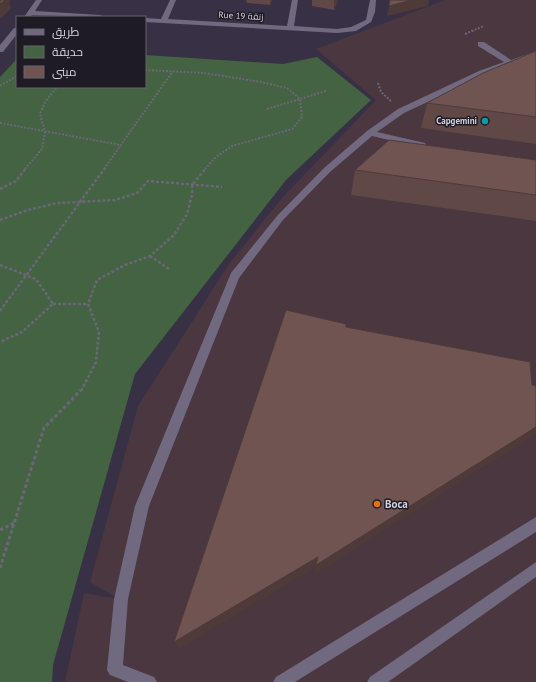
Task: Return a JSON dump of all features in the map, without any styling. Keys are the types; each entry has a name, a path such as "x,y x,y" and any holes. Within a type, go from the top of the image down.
{"street":[{"path":"29,15 39,0"},
{"path":"164,21 174,0"},
{"path":"290,28 295,0"},
{"name":"Rue 19 زنقة","path":"146,20 337,31 353,29 369,21 372,12 373,0"},
{"path":"29,15 64,16"},
{"path":"0,50 16,31"},
{"path":"481,44 509,62"},
{"path":"149,682 116,670 121,599 142,506 235,276 280,218 327,170 370,133 401,111 509,62 536,52"},
{"path":"370,133 418,145 434,147"},
{"path":"281,682 536,524"},
{"path":"376,682 536,569"}],"path":[{"path":"465,34 484,26"},
{"path":"0,568 44,428 80,393 96,362 99,332 88,304 97,280 125,265 150,256 174,235 187,214 192,195 192,185 216,157 232,146 292,129 302,117 300,99 287,88 204,72 146,70"},
{"path":"0,312 25,275 81,202 174,71"},
{"path":"0,86 16,77"},
{"path":"378,83 381,92 401,111"},
{"path":"0,189 16,181 30,166 42,149 45,132 40,114 45,102 56,88"},
{"path":"267,109 326,91"},
{"path":"0,124 121,145"},
{"path":"0,219 57,203 115,200 136,193 148,181 222,187"},
{"path":"150,256 168,269"},
{"path":"0,265 36,279 53,304"},
{"path":"0,342 7,340 34,324 53,304 88,304"},
{"path":"0,530 15,523"}],"shaded area":[{"path":"445,0 536,0 536,682 65,682 84,593 119,599 90,582 138,406 229,264 282,198 376,100 316,49"}],"green space":[{"path":"146,55 283,64 317,57 371,100 286,180 135,374 53,665 52,682 0,682 0,77 16,60 16,88 146,88"}],"building":[{"path":"390,0 412,0 389,6"},
{"path":"536,51 536,117 427,103 483,73"},
{"path":"389,140 536,160 536,195 355,170"},
{"path":"286,310 346,324 346,327 530,362 532,385 536,386 536,427 316,565 318,557 174,642"}],"place":[{"name":"Capgemini","path":"485,121"},
{"name":"Boca","path":"377,504"}]}
